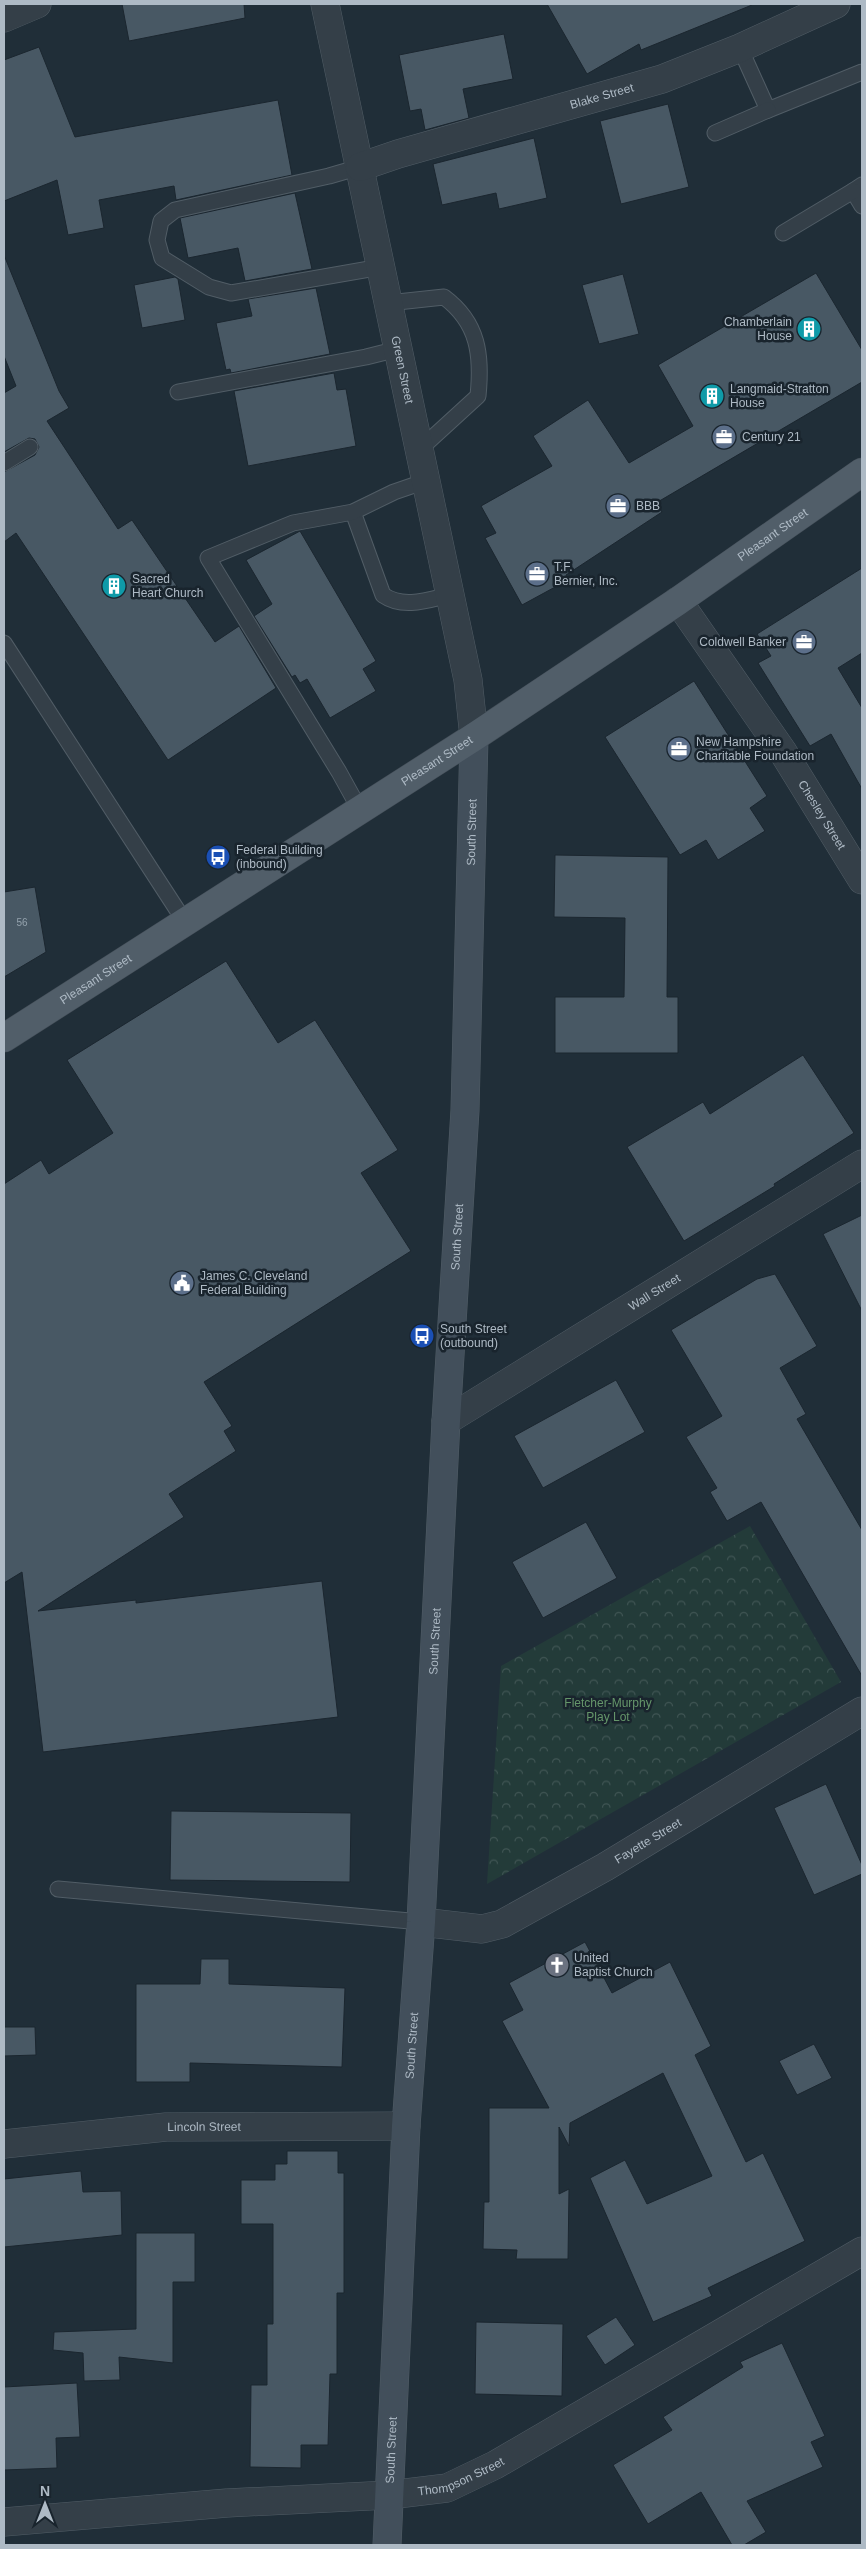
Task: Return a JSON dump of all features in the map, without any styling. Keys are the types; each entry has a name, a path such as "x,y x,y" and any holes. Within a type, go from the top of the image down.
{"main road":[{"name":"Pleasant Street","path":"4,1038 474,737 678,601 862,472"},
{"name":"South Street","path":"387,2545 406,2126 421,1922 446,1421 464,1110 474,737"}],"street":[{"path":"4,18 37,4"},
{"name":"Green Street","path":"325,4 468,680 474,737"},
{"name":"Blake Street","path":"360,167 407,151 662,79 740,48 836,4"},
{"name":"Chesley Street","path":"678,601 783,752 862,880"},
{"name":"Wall Street","path":"446,1421 862,1164"},
{"name":"Fayette Street","path":"421,1922 482,1929 502,1924 605,1867 862,1711"},
{"name":"Lincoln Street","path":"4,2144 166,2127 406,2126"},
{"name":"Thompson Street","path":"4,2522 227,2503 389,2495 447,2488 495,2465 862,2251"}],"lane":[{"path":"740,48 768,110"},
{"path":"715,133 862,72"},
{"path":"360,167 329,176 175,210 161,221 158,240 162,258 209,287 231,293 381,267"},
{"path":"783,233 858,188 862,206"},
{"path":"388,303 444,297 460,308 474,336 481,365 478,396 419,450"},
{"path":"178,392 366,357 398,349"},
{"path":"4,463 30,447"},
{"path":"360,810 339,772 208,558 293,523 353,512 394,492 426,481"},
{"path":"353,512 383,595 390,600 402,602 417,602 449,595"},
{"path":"4,643 185,922"},
{"path":"58,1889 421,1922"}],"green space":[{"name":"Fletcher-Murphy Play Lot","path":"750,1526 841,1682 487,1884 501,1666"}],"building":[{"path":"122,4 244,4 245,18 129,41"},
{"path":"547,4 752,5 641,50 639,44 587,74"},
{"path":"504,34 513,79 463,89 469,118 425,130 421,109 410,111 399,55"},
{"path":"39,47 75,137 278,100 292,175 176,200 174,186 99,200 104,228 68,235 57,180 4,201 4,60"},
{"path":"668,104 689,187 621,204 600,121"},
{"path":"534,138 547,198 499,209 496,193 442,205 433,164"},
{"path":"295,193 312,269 245,281 238,248 188,258 180,218"},
{"name":"Sacred Heart Church","path":"4,255 59,391 69,408 47,421 118,529 132,520 215,642 239,626 276,688 168,760 16,533 4,542 4,472 35,455 39,447 35,439 29,438 4,452 4,393 16,386 4,356"},
{"path":"816,273 862,350 862,382 656,503 662,512 566,575 568,580 522,605 485,538 496,533 481,506 552,466 533,436 588,400 629,463 693,426 658,365"},
{"path":"623,274 639,334 599,344 582,285"},
{"path":"175,277 178,279 185,320 142,328 134,285"},
{"path":"316,288 330,354 231,373 230,369 226,370 216,323 252,316 248,299"},
{"path":"334,373 337,390 346,389 356,446 248,466 234,391"},
{"path":"300,531 376,661 363,669 376,691 330,718 307,679 300,683 295,675 292,677 254,616 272,604 246,560"},
{"path":"862,568 862,653 838,668 862,708 862,789 831,734 810,746 758,663 771,656 757,634"},
{"path":"694,681 767,796 750,808 765,831 718,860 706,840 680,855 605,737"},
{"path":"555,855 668,857 667,997 678,997 678,1053 555,1053 555,997 624,997 625,918 554,917"},
{"path":"35,887 46,952 4,977 4,892"},
{"name":"James C. Cleveland Federal Building","path":"226,961 278,1043 315,1020 398,1150 361,1173 411,1251 204,1382 232,1426 224,1431 236,1451 169,1494 184,1517 38,1611 136,1600 136,1603 322,1581 338,1717 43,1752 22,1572 4,1583 4,1184 41,1160 49,1174 113,1133 67,1060"},
{"path":"803,1055 854,1133 774,1184 775,1186 684,1241 627,1147 703,1102 710,1114"},
{"path":"862,1215 862,1311 823,1234"},
{"path":"775,1274 817,1346 780,1368 806,1414 797,1419 862,1530 862,1676 761,1502 727,1521 710,1492 717,1488 686,1437 722,1416 671,1330 757,1279"},
{"path":"616,1380 645,1432 543,1488 514,1436"},
{"path":"586,1522 617,1578 543,1618 512,1562"},
{"path":"826,1784 862,1865 862,1874 814,1895 774,1808"},
{"path":"171,1811 351,1813 350,1882 170,1880"},
{"path":"585,1942 612,1993 670,1962 711,2046 695,2055 746,2162 763,2153 805,2241 708,2288 712,2296 653,2322 590,2178 625,2160 647,2204 712,2176 663,2073 570,2123 569,2146 559,2127 559,2194 569,2189 568,2259 516,2259 517,2250 483,2249 484,2202 489,2202 489,2108 549,2108 502,2021 523,2010 509,1983"},
{"path":"201,1959 229,1959 229,1984 345,1988 342,2067 190,2063 190,2082 136,2082 136,1984 200,1984"},
{"path":"4,2027 35,2027 36,2055 4,2056"},
{"path":"814,2044 832,2078 797,2095 779,2061"},
{"path":"287,2151 338,2151 338,2173 344,2173 344,2293 337,2293 337,2374 330,2374 328,2445 301,2445 301,2468 250,2467 251,2385 267,2385 267,2324 273,2324 273,2224 241,2224 241,2180 275,2180 275,2164 287,2164"},
{"path":"81,2171 83,2192 121,2191 122,2235 4,2247 4,2179"},
{"path":"136,2233 195,2233 195,2282 173,2282 173,2363 119,2357 120,2380 84,2381 83,2353 53,2350 54,2332 136,2329"},
{"path":"616,2317 635,2345 605,2365 586,2336"},
{"path":"476,2322 563,2324 562,2396 475,2394"},
{"path":"782,2343 825,2436 811,2442 823,2467 747,2501 766,2532 744,2545 732,2545 701,2492 648,2524 613,2465 672,2430 663,2417 743,2367 740,2362"},
{"path":"77,2383 80,2437 56,2438 57,2468 4,2470 4,2387"}],"place":[{"name":"Chamberlain House","path":"809,329"},
{"name":"Langmaid-Stratton House","path":"712,396"},
{"name":"Century 21","path":"724,437"},
{"name":"BBB","path":"618,506"},
{"name":"T.F. Bernier, Inc.","path":"537,574"},
{"name":"Sacred Heart Church","path":"114,586"},
{"name":"Coldwell Banker","path":"804,642"},
{"name":"New Hampshire Charitable Foundation","path":"679,749"},
{"name":"Federal Building (inbound)","path":"218,857"},
{"name":"James C. Cleveland Federal Building","path":"182,1283"},
{"name":"South Street (outbound)","path":"422,1336"},
{"name":"United Baptist Church","path":"557,1965"}]}
